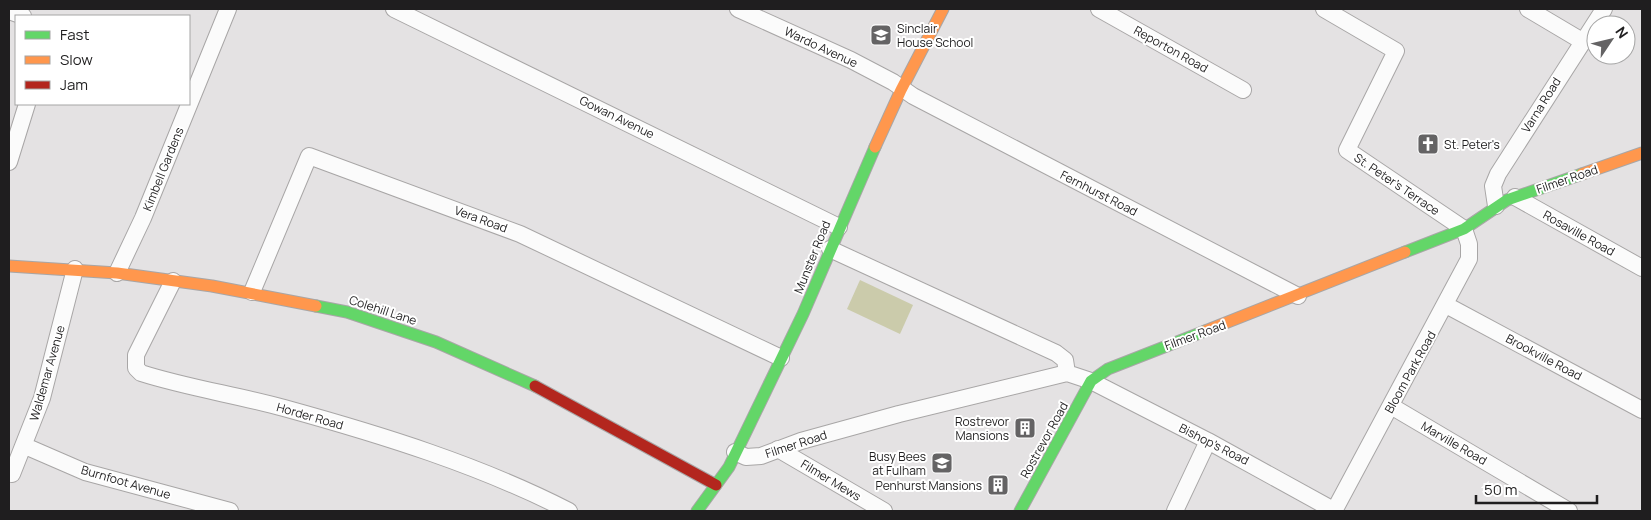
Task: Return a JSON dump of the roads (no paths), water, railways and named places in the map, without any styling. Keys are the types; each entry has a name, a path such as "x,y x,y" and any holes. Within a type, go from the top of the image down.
{"street":[{"name":"Kimbell Gardens","path":"194,75 228,9"},
{"name":"Gowan Avenue","path":"394,9 839,227"},
{"name":"Wardo Avenue","path":"738,9 851,60 893,82 901,90"},
{"name":"Munster Road","path":"697,511 729,467 803,314 839,227 901,90 943,9"},
{"name":"Reporton Road","path":"1099,9 1243,90"},
{"name":"St. Peter's Terrace","path":"1324,9 1396,50 1347,150 1464,230"},
{"path":"1528,9 1582,41"},
{"name":"Varna Road","path":"1496,206 1493,186 1498,174 1604,9"},
{"name":"Fernhurst Road","path":"901,90 1298,296"},
{"path":"9,162 27,105"},
{"name":"Kimbell Gardens","path":"118,273 143,218 183,105"},
{"name":"Filmer Road","path":"1091,381 1116,364 1298,296 1464,230 1496,206 1515,197 1642,153"},
{"name":"Vera Road","path":"252,292 309,156 520,234 781,358"},
{"name":"Rosaville Road","path":"1515,197 1642,268"},
{"name":"Bloom Park Road","path":"1335,511 1469,259 1469,244 1464,230"},
{"path":"830,249 1056,353 1065,360 1067,373 1091,381"},
{"name":"Colehill Lane","path":"9,266 118,273 252,292 348,312 436,342 528,382 716,485"},
{"name":"Waldemar Avenue","path":"12,474 25,446 42,398 75,270"},
{"name":"Horder Road","path":"173,281 136,355 136,368 141,373 284,408 404,443 490,475 569,511"},
{"name":"Brookville Road","path":"1446,305 1642,410"},
{"name":"Filmer Road","path":"735,452 754,457 900,414 1067,373"},
{"name":"Bishop's Road","path":"1091,381 1208,441 1335,511"},
{"name":"Rostrevor Road","path":"1020,511 1091,381"},
{"name":"Marville Road","path":"1391,406 1569,511"},
{"path":"1175,511 1208,441"},
{"name":"Burnfoot Avenue","path":"25,446 85,472 230,511"},
{"name":"Filmer Mews","path":"778,449 884,511"}],"place":[{"name":"Sinclair House School","path":"881,35"},
{"name":"St. Peter's","path":"1428,144"},
{"name":"Rostrevor Mansions","path":"1025,428"},
{"name":"Busy Bees at Fulham","path":"942,463"},
{"name":"Penhurst Mansions","path":"998,485"}]}
